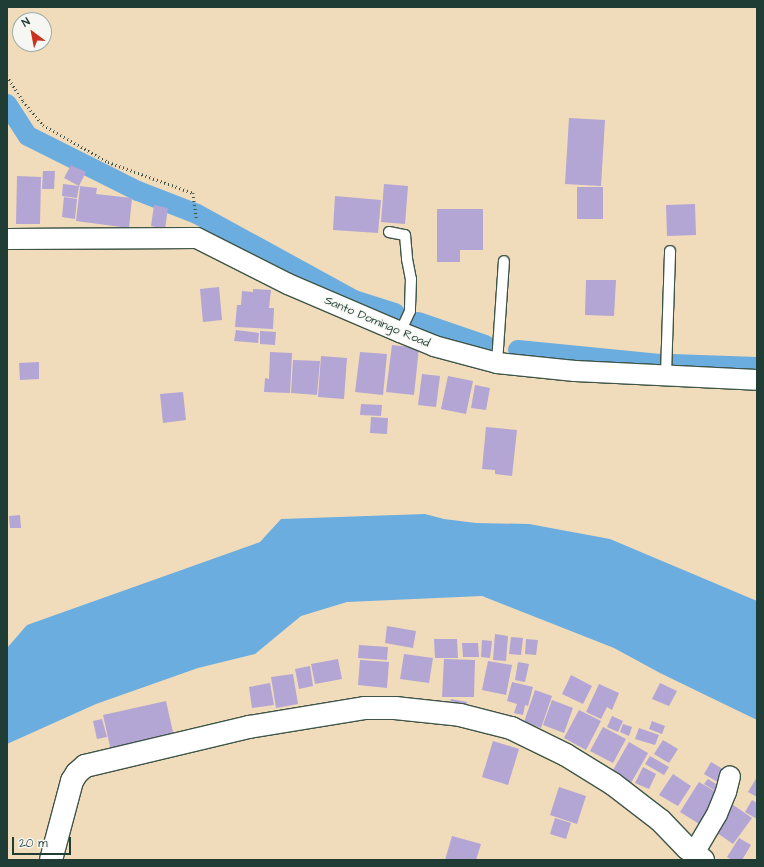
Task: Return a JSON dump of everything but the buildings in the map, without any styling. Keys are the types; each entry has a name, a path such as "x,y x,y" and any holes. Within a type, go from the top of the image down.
{"street":[{"name":"Santo Domingo Road","path":"7,238 197,238 288,284 400,332 434,346 497,363 575,371 666,374 757,380"},
{"path":"51,860 72,781 77,773 85,766 249,727 365,708 395,708 460,715 511,728 566,755 613,784 660,820 698,856 726,792 730,776"}],"lane":[{"path":"389,232 405,235 407,259 411,279 410,311 400,332"},
{"path":"666,374 670,251"},
{"path":"497,363 504,261"}],"path":[{"path":"7,76 22,101 44,125 108,162 193,193 197,214 197,238"}],"water":[{"path":"425,514 444,519 476,523 529,524 610,539 757,601 757,720 660,673 614,648 482,596 347,602 301,616 255,654 198,668 96,704 7,744 7,648 27,625 260,542 281,519"}],"waterway":[{"path":"7,104 28,136 138,191 197,214 354,300 395,313"},
{"path":"418,322 485,345"},
{"path":"518,350 662,364"},
{"path":"672,364 757,367"}]}
